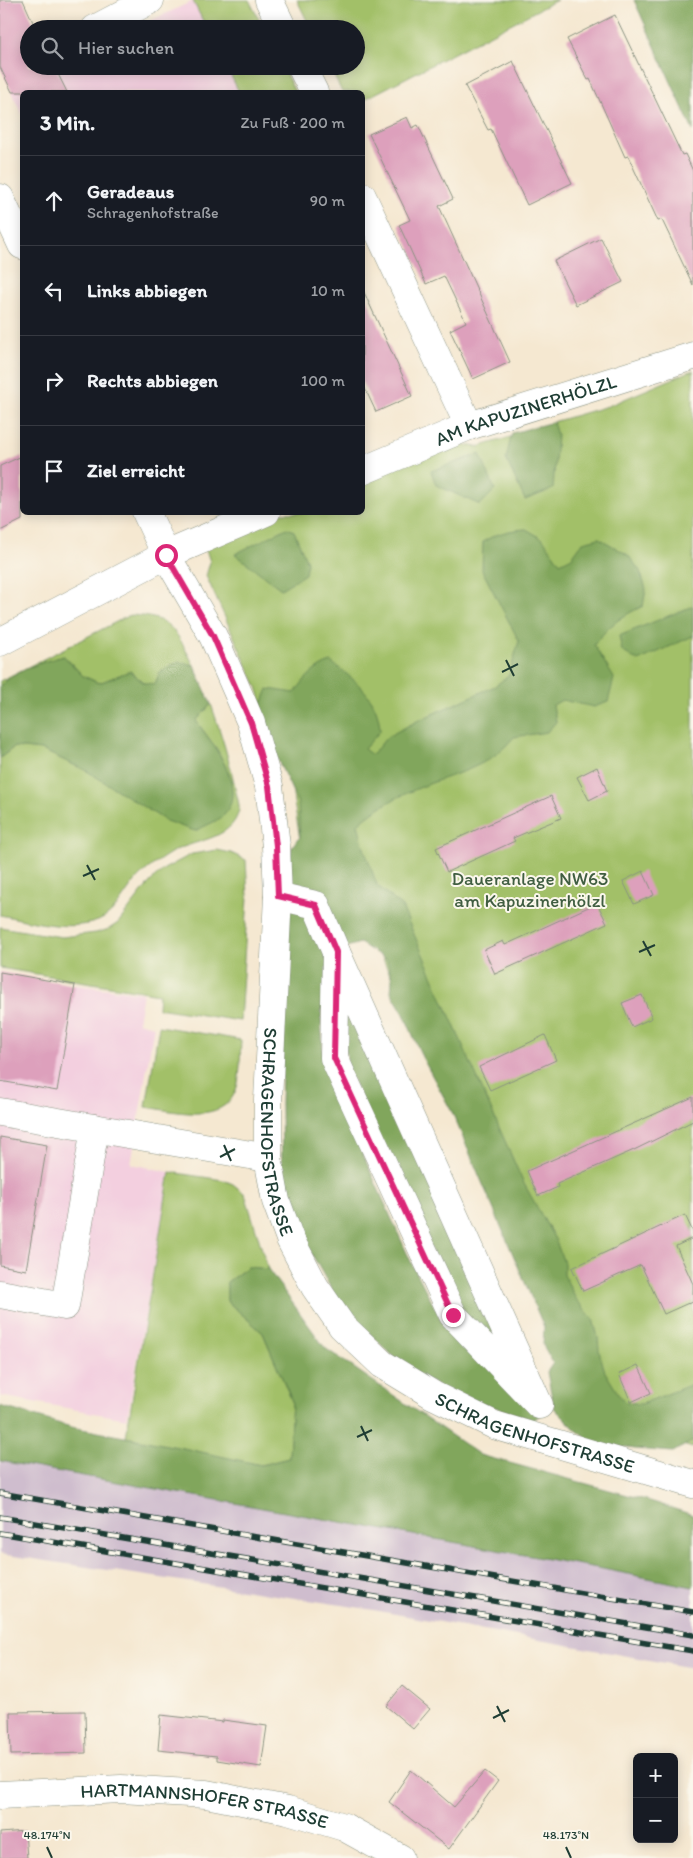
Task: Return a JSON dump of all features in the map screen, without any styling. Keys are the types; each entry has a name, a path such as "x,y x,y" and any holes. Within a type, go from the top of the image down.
{"street":[{"path":"112,20 150,0"},
{"path":"269,0 279,20"},
{"path":"306,75 313,90"},
{"path":"0,198 20,241"},
{"path":"365,202 469,426"},
{"name":"AM KAPUZINERHÖLZL","path":"365,470 469,426 693,356"},
{"name":"SCHRAGENHOFSTRASSE","path":"147,515 166,555 213,636 251,723 269,786 276,846 278,896 268,1100 268,1158 276,1201 290,1239 315,1287 342,1326 382,1364 433,1395 494,1426 693,1484"},
{"path":"0,642 166,555 259,515"},
{"path":"278,896 316,905 557,1443"},
{"path":"336,952 334,1058 453,1315 539,1404"},
{"path":"0,1112 268,1158"},
{"path":"0,1294 65,1306 95,1128"},
{"name":"HARTMANNSHOFER STRASSE","path":"0,1795 120,1790 206,1794 288,1810 344,1826 400,1858"}],"shaded area":[{"path":"193,1 202,20 152,20"},
{"path":"44,75 230,75 238,90 20,90 20,111 11,91"},
{"path":"0,972 75,985 143,993 138,1022 154,1026 131,1164 170,1172 127,1419 0,1396"},
{"path":"0,1449 693,1578 693,1668 368,1609 0,1554"}],"green space":[{"path":"249,0 259,20 202,20 193,1"},
{"path":"297,0 557,0 365,99 365,90 341,90 334,75 365,75 365,20 307,20"},
{"path":"634,0 693,0 693,131"},
{"path":"230,75 286,75 294,90 238,90"},
{"name":"Daueranlage NW63 am Kapuzinerhölzl","path":"693,370 693,1448 591,1418 331,844 300,840 289,770 257,687 206,576 210,562 204,543 270,515 365,515 365,474 454,443 478,447 608,406"},
{"path":"553,422 557,435 553,489 525,500 506,459 512,433"},
{"path":"480,454 495,490 480,505 436,485 431,471"},
{"path":"287,528 294,531 307,562 305,574 281,589 235,554"},
{"path":"526,529 543,539 560,563 572,557 583,542 599,538 628,555 640,571 646,589 643,606 616,622 594,645 614,678 608,702 594,707 562,700 553,705 556,722 547,732 514,737 504,748 483,763 398,797 373,812 358,824 377,885 402,907 523,1182 556,1241 564,1263 564,1275 576,1299 593,1319 605,1372 619,1395 626,1402 641,1404 693,1384 693,1441 673,1452 593,1443 575,1429 554,1408 547,1372 553,1363 543,1345 544,1327 452,1112 422,1057 404,1014 391,992 392,979 387,960 360,943 340,949 329,959 321,1018 324,1068 411,1262 443,1323 470,1355 496,1371 545,1412 533,1420 444,1390 400,1363 366,1330 334,1294 294,1222 282,1170 281,1104 288,876 292,846 300,837 298,803 260,722 262,704 268,689 295,693 310,674 331,662 357,683 371,699 379,719 380,731 364,749 372,755 387,737 421,719 495,686 509,675 519,641 482,570 483,542 503,532"},
{"path":"693,606 693,636 638,661 622,651 619,636"},
{"path":"130,615 145,616 164,622 177,634 194,665 178,662 160,672 155,684 144,683 130,671 99,683 83,676 64,656 30,667 14,675 0,686 0,681"},
{"path":"64,656 83,676 99,683 130,671 144,683 155,684 160,672 178,662 194,665 211,704 196,721 211,741 230,778 231,803 225,814 216,821 195,831 166,821 87,771 42,750 14,747 0,758 0,686 14,675 30,667"},
{"path":"211,704 222,737 239,806 235,820 228,828 220,834 178,849 156,863 136,880 110,914 98,921 74,926 62,926 0,915 0,758 14,747 42,750 87,771 231,801 231,778 217,749 196,721"},
{"path":"217,850 231,853 246,860 248,897 240,1021 158,1008 159,994 0,968 0,927 62,937 96,933 109,929 118,923 150,882 164,869 192,854"},
{"path":"348,1004 511,1353 462,1317 348,1070 344,1036"},
{"path":"159,1026 241,1040 239,1079 230,1101 220,1108 209,1112 197,1113 183,1113 146,1107"},
{"path":"170,1172 223,1180 233,1184 245,1194 268,1269 248,1267 227,1282 227,1301 263,1333 292,1401 289,1458 261,1465 126,1437"},
{"path":"248,1267 268,1269 325,1348 480,1455 650,1501 693,1515 693,1587 603,1569 0,1461 0,1406 71,1427 261,1465 289,1458 292,1401 263,1333 227,1301 227,1282"}],"building":[{"path":"0,0 23,0 32,20 20,20 20,75 58,75 66,90 20,90 20,92 12,92 0,67"},
{"path":"615,15 682,155 685,154 693,171 693,285 662,220 658,221 628,156 625,157 590,79 588,80 567,39"},
{"path":"513,61 572,183 527,205 491,129 488,130 465,86"},
{"path":"407,117 412,128 418,125 453,199 439,206 510,362 473,379 450,330 466,322 444,276 426,284 399,225 410,220 369,134"},
{"path":"601,238 623,282 576,305 554,261"},
{"path":"365,294 412,396 376,412 365,388"},
{"path":"20,457 20,515 22,515 22,520 0,531 0,466"},
{"path":"597,767 607,791 589,800 577,777"},
{"path":"551,796 561,818 513,838 515,841 447,872 436,848"},
{"path":"643,871 654,895 634,904 623,881"},
{"path":"597,903 607,923 495,974 484,950 503,941 505,945"},
{"path":"0,972 75,985 57,1091 0,1081"},
{"path":"642,995 652,1018 632,1027 622,1003"},
{"path":"545,1035 556,1060 490,1090 479,1067"},
{"path":"693,1097 693,1121 634,1150 557,1184 558,1187 538,1196 527,1171"},
{"path":"0,1137 47,1145 26,1270 0,1265"},
{"path":"685,1215 693,1232 693,1238 676,1246 693,1284 693,1301 664,1314 641,1265 583,1291 572,1268"},
{"path":"638,1365 651,1393 631,1402 619,1374"},
{"path":"402,1686 430,1709 413,1729 386,1706"},
{"path":"85,1711 86,1753 11,1755 10,1712"},
{"path":"161,1715 267,1726 261,1767 217,1760 217,1756 158,1750"},
{"path":"411,1770 454,1807 485,1771 498,1781 449,1849 389,1802"},
{"path":"25,1831 27,1858 0,1858 0,1833"}],"railway":[{"path":"0,1493 693,1612"},
{"path":"0,1517 693,1635"},
{"path":"0,1533 693,1651"}],"route":[{"path":"166,555 213,636 251,723 269,786 276,846 278,896 316,905 336,952 334,1058 453,1315"}]}
